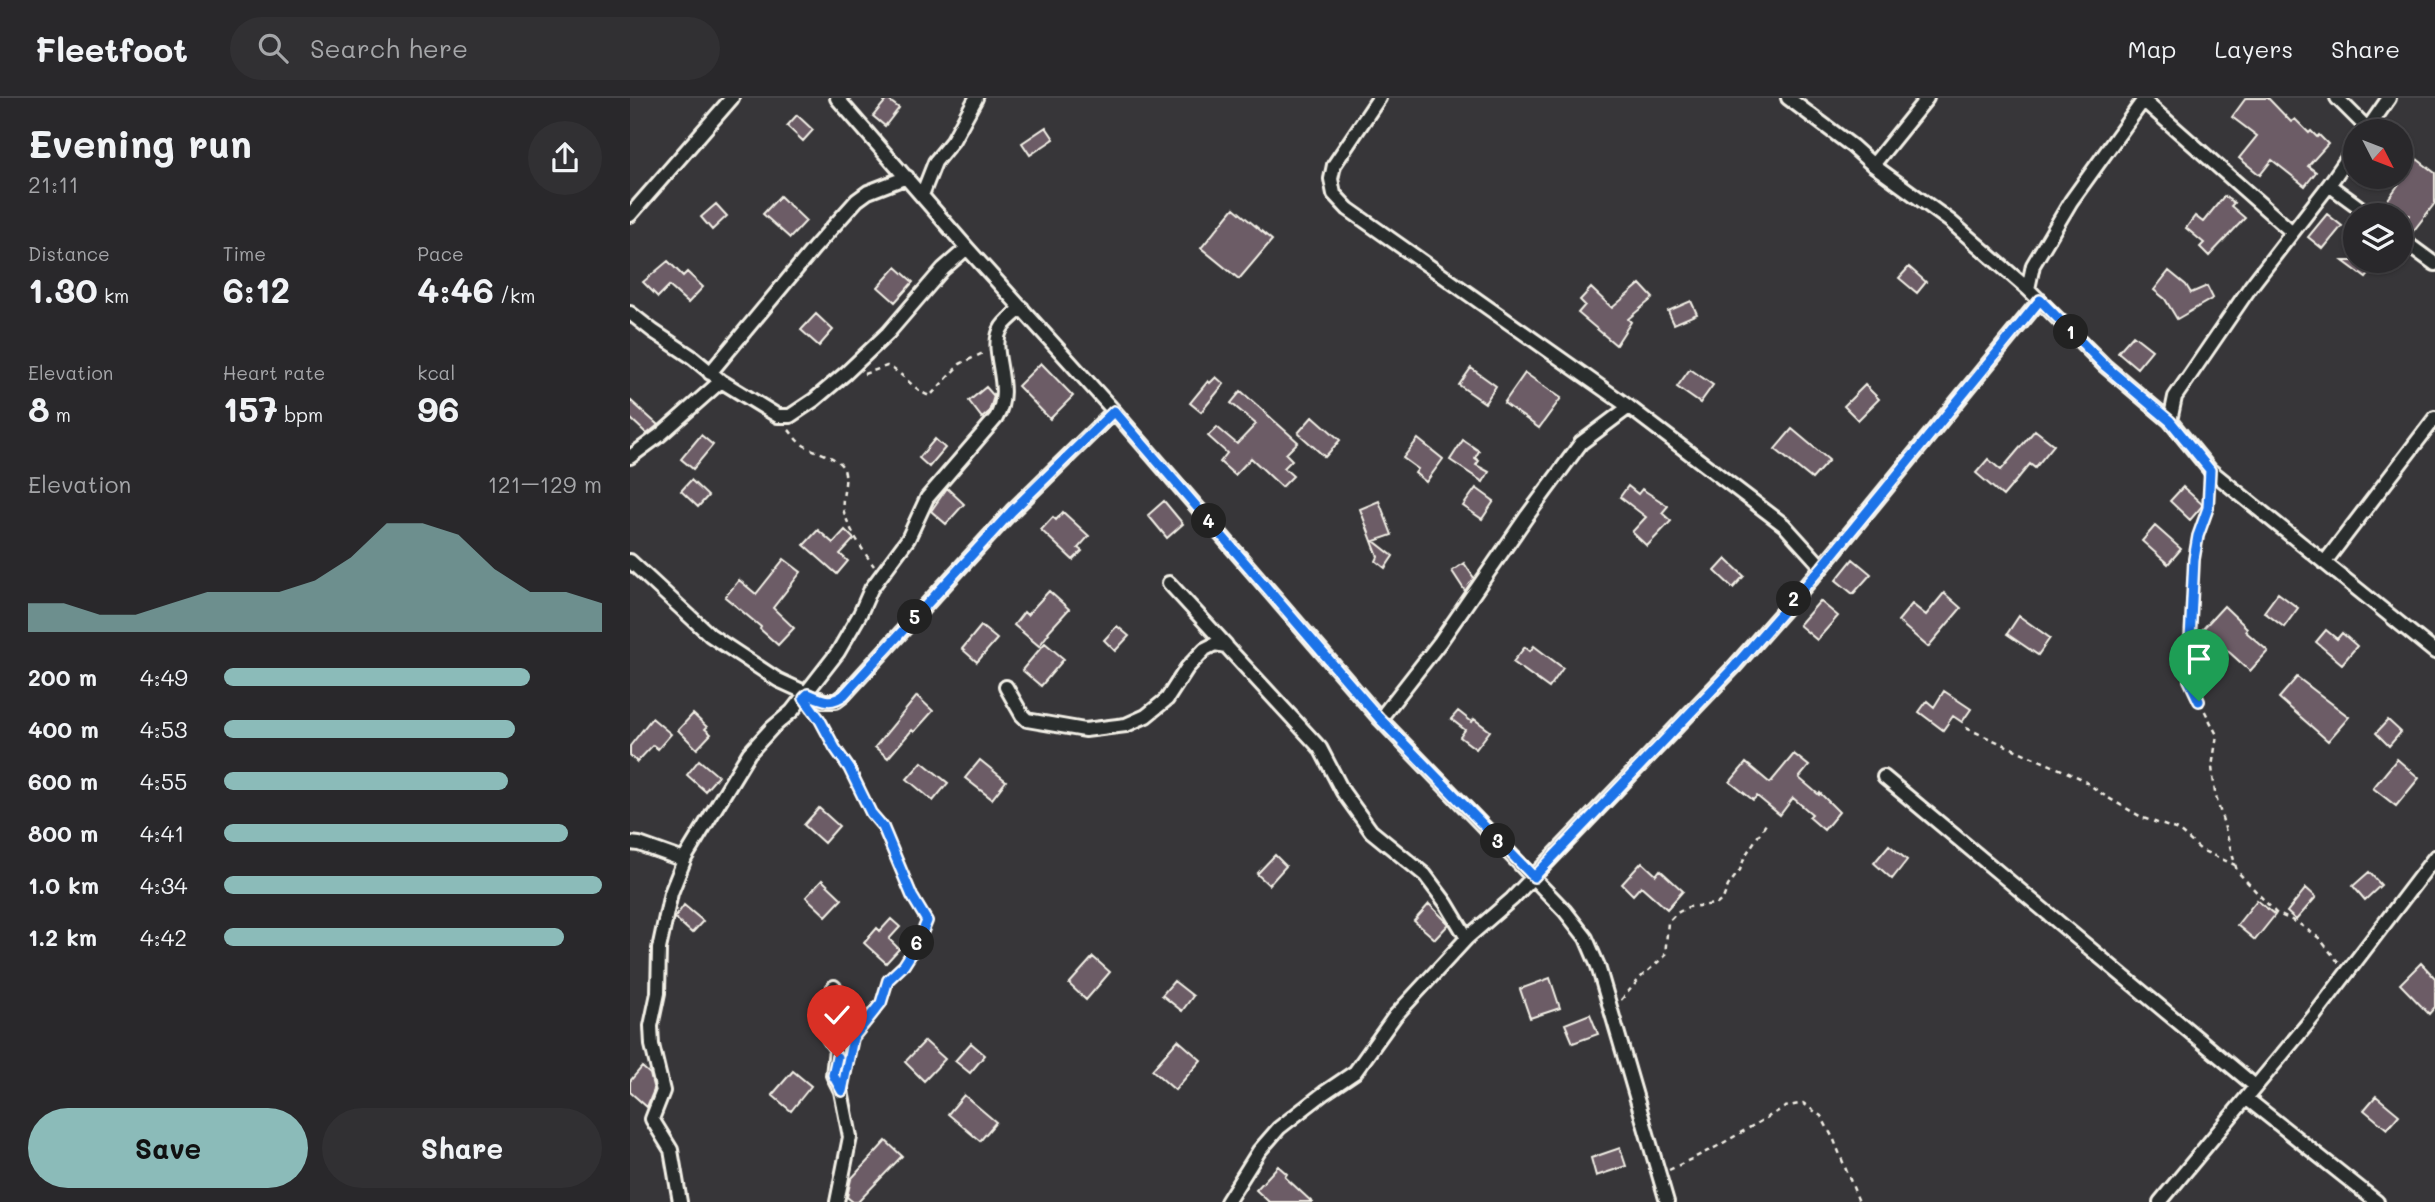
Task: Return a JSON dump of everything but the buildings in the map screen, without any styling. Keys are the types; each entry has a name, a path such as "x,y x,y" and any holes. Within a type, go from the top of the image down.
{"street":[{"path":"630,215 732,98"},
{"path":"837,98 1114,411 1380,719 1565,911 1586,939 1598,966 1667,1202"},
{"path":"922,195 935,162 953,140 976,98"},
{"path":"1379,98 1334,165 1331,179 1334,194 1348,209 1629,408 1784,525 1822,567"},
{"path":"1788,98 1950,221 2040,300 2105,366 2170,421 2210,470 2435,652"},
{"path":"1873,165 1927,98"},
{"path":"2337,98 2357,119"},
{"path":"2375,119 2389,98"},
{"path":"2028,289 2033,265 2045,243 2071,201 2144,99 2292,232"},
{"path":"2170,421 2175,397 2251,286 2343,165"},
{"path":"710,373 857,200 868,192 906,177"},
{"path":"2329,185 2354,203"},
{"path":"630,313 673,342 721,382 778,416 790,416 798,413 840,378 888,333 943,269 967,248"},
{"path":"2413,248 2435,264"},
{"path":"1227,1202 1259,1152 1279,1128 1355,1072 1395,1016 1467,938 1534,877 1734,667 1822,567 2040,300"},
{"path":"680,1202 671,1150 652,1119 663,1091 652,1045 651,1027 658,993 659,949 671,893 684,860 749,752 806,696 838,652 880,575 908,539 927,498 996,418 1003,406 997,339 1003,326 1022,307"},
{"path":"630,457 660,435 721,382"},
{"path":"1380,719 1440,642 1581,443 1629,408"},
{"path":"630,561 710,635 806,696 836,701 1012,511 1114,411"},
{"path":"2325,562 2435,418"},
{"path":"1170,583 1320,748 1343,792 1371,831 1424,875 1446,903 1467,938"},
{"path":"1006,687 1027,720 1085,730 1105,729 1126,725 1146,716 1167,699 1187,668 1205,649 1215,644 1226,646"},
{"path":"1884,777 2255,1086"},
{"path":"630,843 684,860"},
{"path":"2160,1202 2347,973 2435,857"},
{"path":"834,987 836,996 829,1038 836,1049 833,1075 842,1091 850,1137 837,1202"},
{"path":"2246,1098 2377,1202"}],"path":[{"path":"840,378 851,379 887,366 897,370 905,380 930,396 960,364 998,346"},
{"path":"778,416 799,442 838,462 844,468 844,512 860,546 880,575"},
{"path":"2210,470 2208,508 2198,536 2194,559 2189,680 2217,735 2212,766 2215,793 2237,871 2276,913 2298,923 2319,938 2347,973"},
{"path":"806,696 849,768 866,803 883,827 912,896 927,921 918,943 904,965 888,980 881,1003 853,1038 848,1065"},
{"path":"1966,728 2080,778 2143,818 2178,830 2201,850 2235,865"},
{"path":"1611,1009 1665,956 1668,922 1677,913 1688,907 1717,904 1723,899 1745,856 1768,821"},
{"path":"1659,1175 1718,1146 1785,1107 1803,1103 1821,1116 1834,1140 1858,1202"}],"route":[{"path":"837,1057 833,1075 842,1091 853,1038 881,1003 888,980 904,965 918,943 927,921 893,856 883,827 871,813 849,768 804,698 808,694 824,701 836,701 844,695 1012,511 1114,411 1380,719 1534,877 1734,667 1822,567 2040,300 2105,366 2170,421 2210,470 2208,508 2198,536 2194,559 2190,641 2189,680 2199,701"}]}
